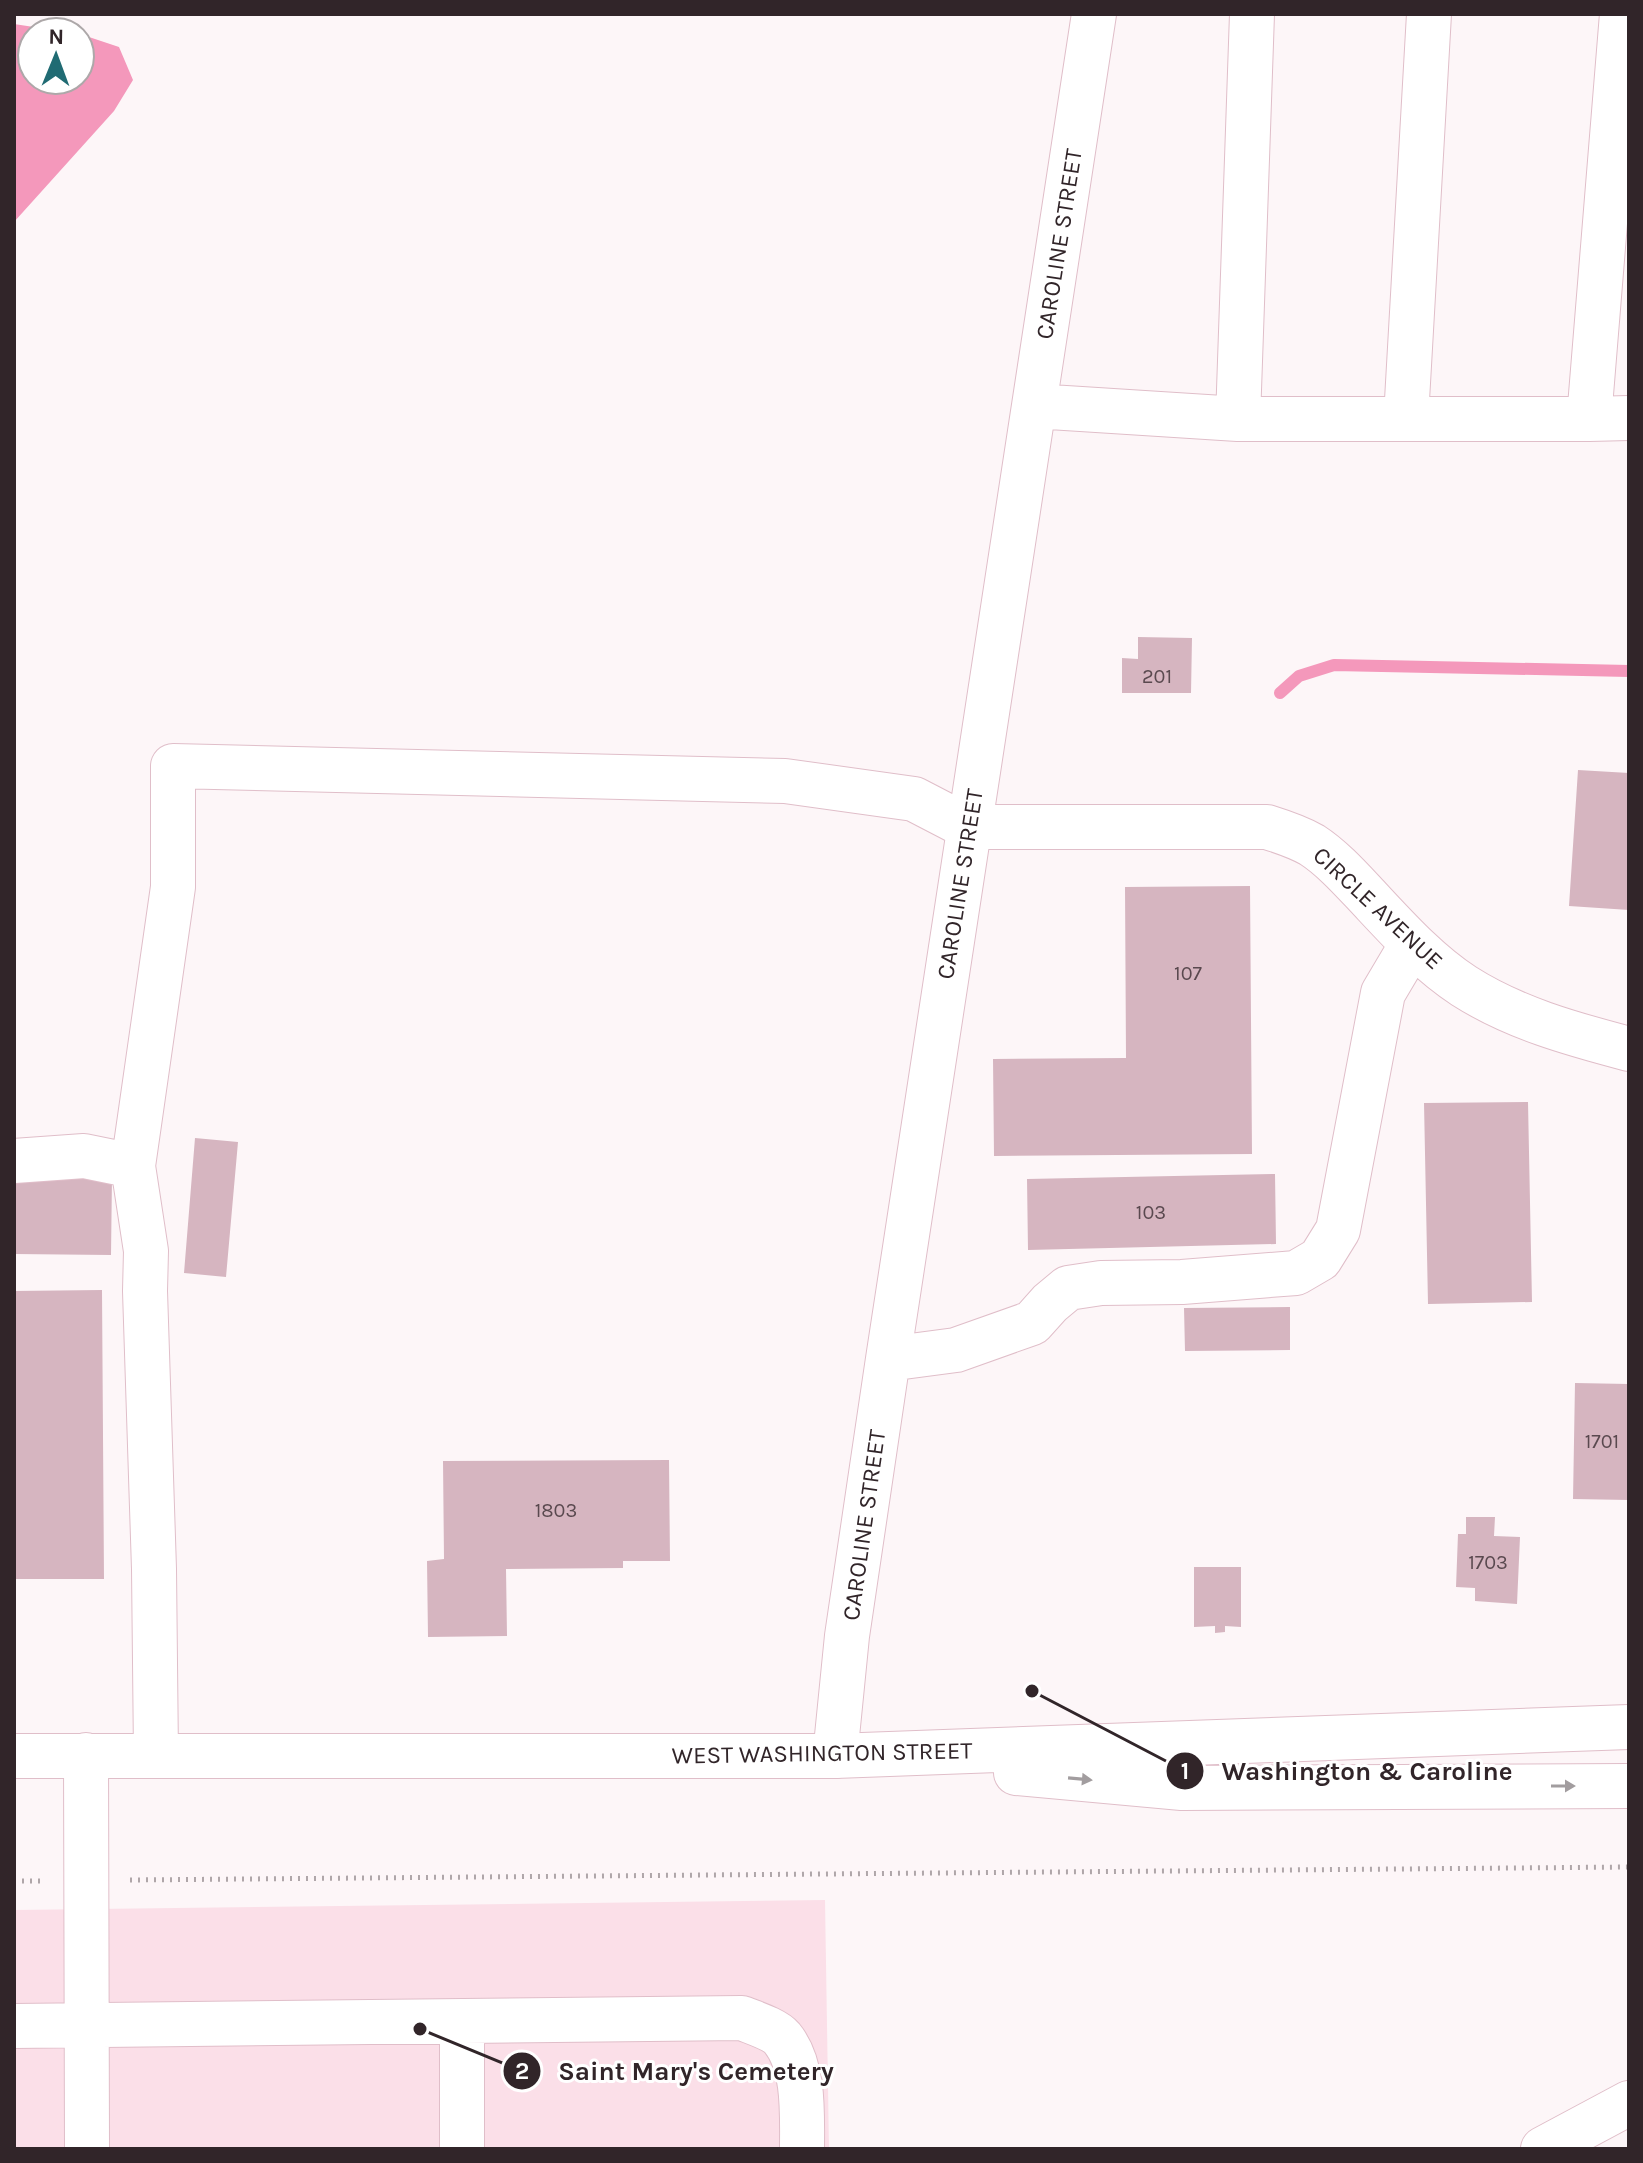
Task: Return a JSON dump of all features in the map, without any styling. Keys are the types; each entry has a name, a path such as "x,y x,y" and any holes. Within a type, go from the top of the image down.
{"street":[{"name":"CAROLINE STREET","path":"835,1756 847,1636 888,1359 1094,14"},
{"path":"1238,419 1252,14"},
{"path":"1406,418 1429,14"},
{"path":"1034,406 1238,419 1609,419 1622,14"},
{"path":"156,1755 146,1251 133,1166 173,887 173,766 785,781 914,799 968,827"},
{"name":"CIRCLE AVENUE","path":"968,827 1267,827 1298,837 1316,847 1412,944 1464,986 1518,1015 1573,1035 1629,1049"},
{"path":"888,1359 956,1350 1032,1323 1068,1288 1101,1283 1182,1282 1296,1273 1320,1259 1338,1230 1383,993 1412,944"},
{"path":"14,1161 84,1156 133,1166"},
{"name":"WEST WASHINGTON STREET","path":"14,1756 835,1756 1629,1727"},
{"path":"86,1755 87,2149"},
{"path":"835,1756 1182,1788 1629,1786"},
{"path":"14,2026 742,2018 781,2036 795,2063 802,2113 802,2149"},
{"path":"462,2021 462,2149"},
{"path":"1543,2149 1629,2103"}],"path":[{"path":"14,1881 1629,1867"}],"shaded area":[{"path":"14,24 16,96 96,96 96,39 119,47 133,80 114,111 14,222"},
{"path":"825,1900 829,2149 14,2149 14,1910"}],"building":[{"path":"1138,637 1192,638 1191,693 1122,693 1122,658 1138,659"},
{"path":"1578,770 1629,773 1629,910 1569,906"},
{"path":"1250,886 1252,1154 994,1156 993,1059 1126,1058 1125,887"},
{"path":"1528,1102 1532,1302 1428,1304 1424,1103"},
{"path":"195,1138 238,1142 226,1277 184,1273"},
{"path":"1275,1174 1276,1244 1028,1250 1027,1179"},
{"path":"14,1175 112,1176 111,1255 14,1254"},
{"path":"102,1290 104,1579 14,1579 14,1291"},
{"path":"1290,1307 1290,1350 1185,1351 1184,1308"},
{"path":"1575,1383 1629,1384 1629,1500 1573,1499"},
{"path":"669,1460 670,1561 623,1561 623,1568 506,1569 507,1636 428,1637 427,1561 444,1559 443,1461"},
{"path":"1466,1517 1495,1517 1494,1536 1520,1537 1517,1604 1475,1601 1475,1588 1456,1587 1458,1534 1466,1534"},
{"path":"1194,1567 1241,1567 1241,1627 1225,1626 1225,1632 1215,1633 1215,1626 1194,1627"}],"waterway":[{"path":"1280,693 1299,676 1334,665 1629,671"}],"place":[{"name":"Washington & Caroline","path":"1032,1691"},
{"name":"Saint Mary's Cemetery","path":"420,2029"}]}
